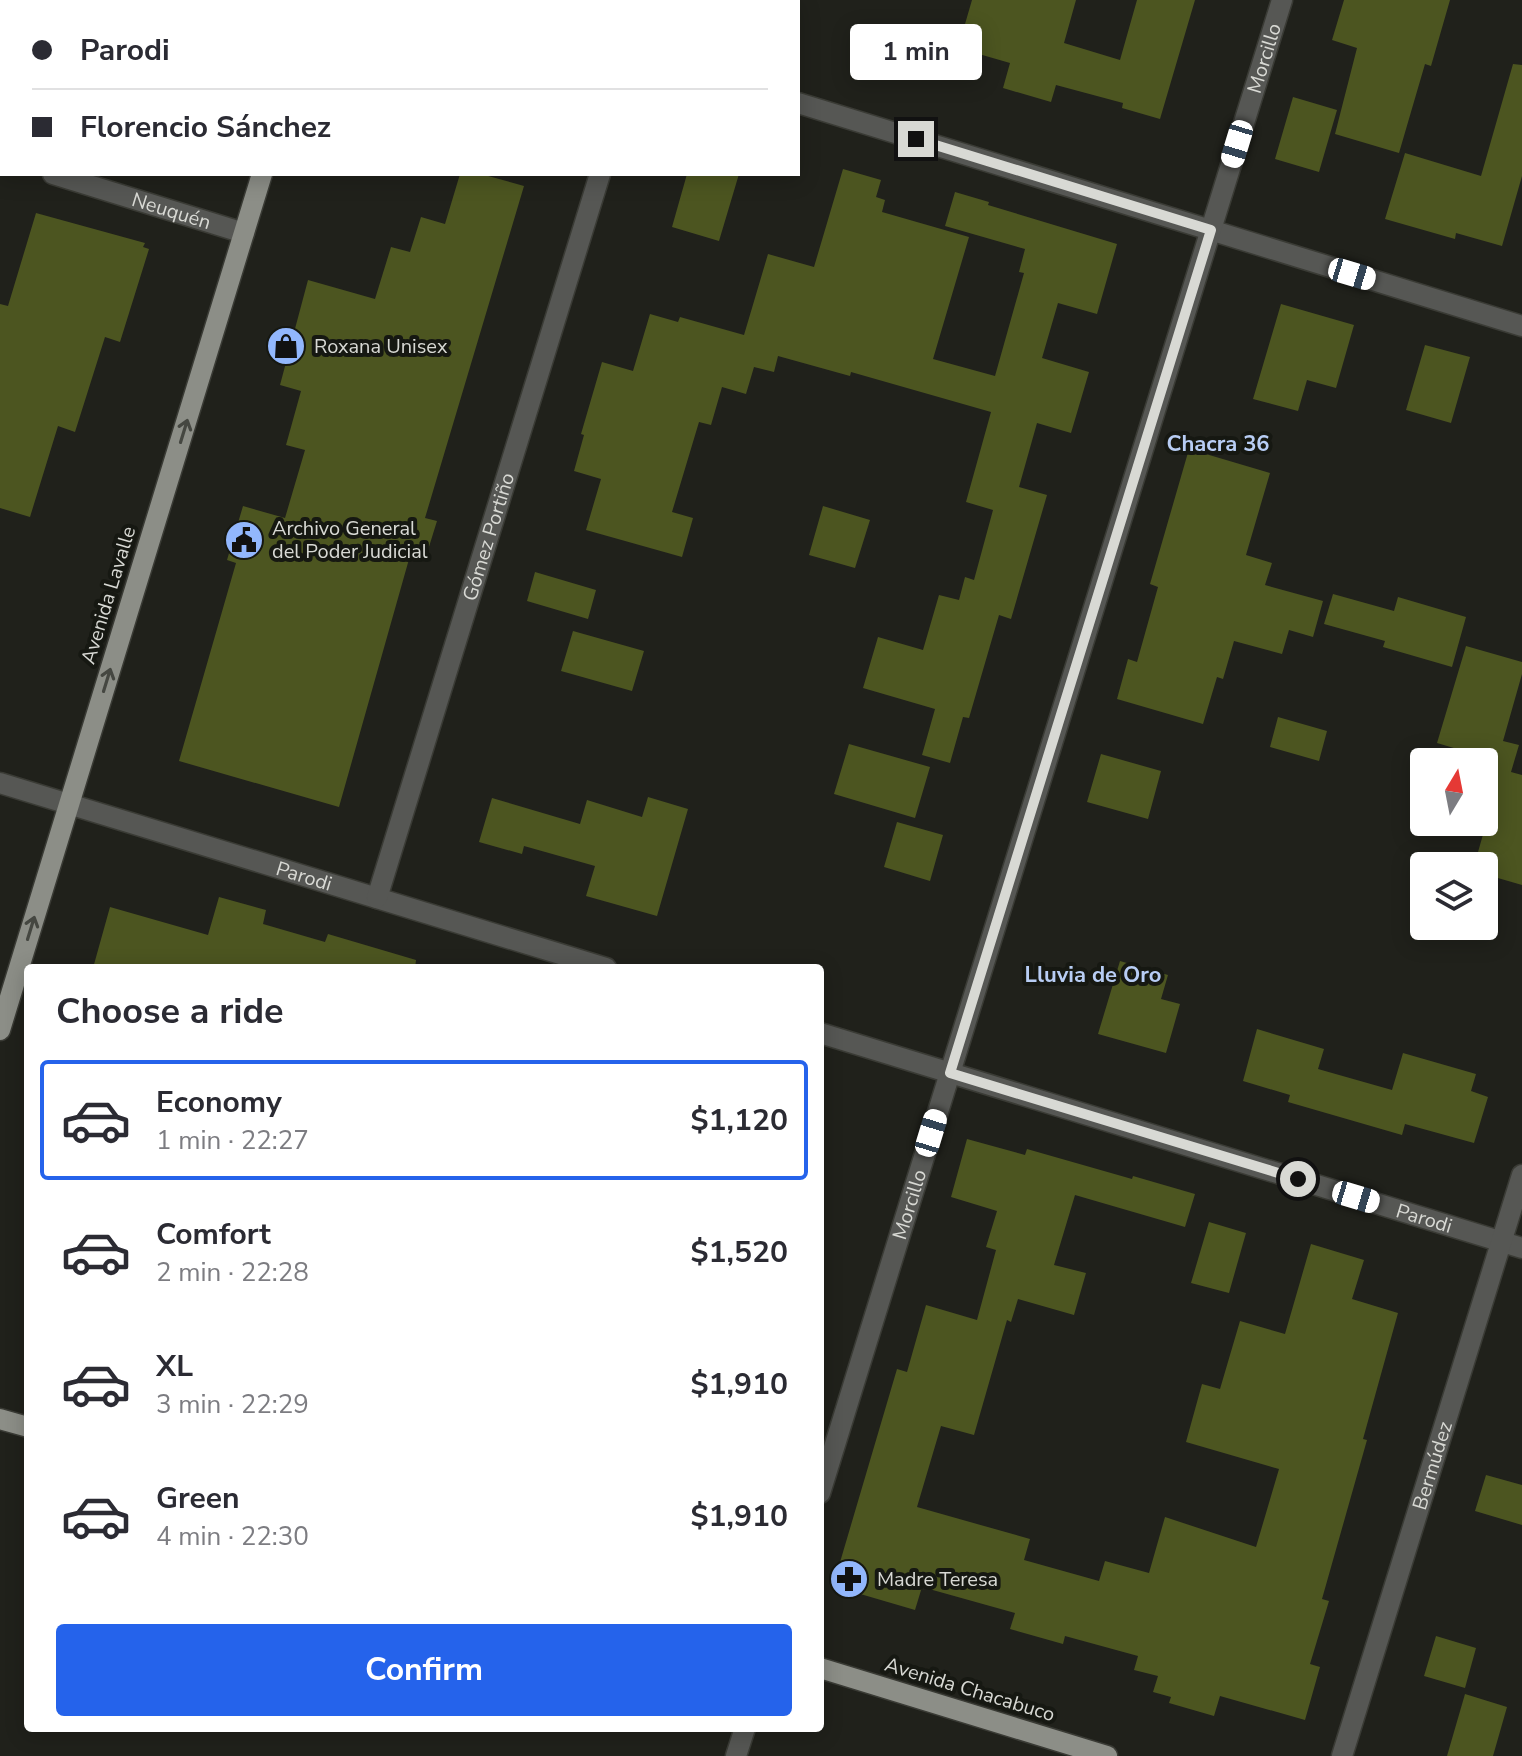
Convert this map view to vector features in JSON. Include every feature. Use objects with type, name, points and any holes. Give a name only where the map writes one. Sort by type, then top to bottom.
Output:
[{"type":"main road","name":"Avenida Lavalle","points":[[0,1030],[261,176]]},
{"type":"main road","points":[[0,1419],[24,1426]]},
{"type":"main road","name":"Avenida Chacabuco","points":[[824,1669],[1107,1756]]},
{"type":"street","name":"Morcillo","points":[[824,1480],[1282,0]]},
{"type":"street","points":[[800,104],[1522,326]]},
{"type":"street","name":"Neuquén","points":[[59,176],[244,233]]},
{"type":"street","name":"Gómez Portiño","points":[[377,898],[599,176]]},
{"type":"street","name":"Parodi","points":[[0,783],[592,964]]},
{"type":"street","name":"Parodi","points":[[824,1034],[1522,1248]]},
{"type":"street","name":"Bermúdez","points":[[1342,1756],[1522,1175]]},
{"type":"street","points":[[736,1756],[744,1732]]},
{"type":"building","points":[[972,0],[1076,0],[1064,43],[1120,60],[1137,0],[1195,0],[1160,119],[1122,108],[1123,103],[1056,85],[1051,102],[1003,88],[1010,63],[958,48]]},
{"type":"building","points":[[1344,0],[1450,0],[1431,66],[1425,64],[1399,153],[1335,134],[1357,48],[1332,40]]},
{"type":"building","points":[[1513,64],[1522,65],[1522,176],[1502,246],[1456,233],[1455,239],[1385,219],[1405,153],[1481,176]]},
{"type":"building","points":[[1293,97],[1337,110],[1319,172],[1275,159]]},
{"type":"building","points":[[843,169],[881,180],[876,197],[885,200],[882,212],[969,237],[933,359],[995,376],[1024,273],[1019,272],[1025,249],[945,226],[955,192],[1117,244],[1097,314],[1058,303],[1042,358],[1089,372],[1071,433],[1037,423],[1019,487],[1047,495],[1011,619],[999,615],[969,718],[963,717],[950,763],[922,755],[935,709],[863,688],[878,637],[923,650],[939,595],[959,600],[965,577],[974,580],[993,510],[966,502],[991,412],[851,372],[850,376],[778,356],[774,372],[754,367],[746,394],[722,387],[711,425],[699,422],[672,512],[693,518],[682,557],[586,530],[601,479],[574,471],[584,435],[581,434],[602,362],[633,371],[650,314],[678,322],[680,317],[744,335],[768,254],[814,267]]},
{"type":"building","points":[[459,176],[488,176],[524,186],[425,518],[437,521],[428,550],[413,545],[339,807],[179,761],[236,563],[227,560],[243,506],[285,518],[305,450],[286,445],[301,391],[280,385],[308,280],[375,299],[391,247],[410,252],[421,217],[445,224]]},
{"type":"building","points":[[686,176],[738,176],[719,241],[672,227]]},
{"type":"building","points":[[36,213],[145,243],[143,247],[149,249],[120,342],[105,337],[75,432],[58,426],[30,517],[0,508],[0,304],[8,306]]},
{"type":"building","points":[[1281,304],[1354,325],[1336,388],[1307,380],[1298,411],[1253,399]]},
{"type":"building","points":[[1425,345],[1470,357],[1451,423],[1406,410]]},
{"type":"building","points":[[1189,449],[1270,473],[1246,555],[1272,563],[1265,585],[1323,601],[1313,637],[1289,630],[1282,654],[1234,641],[1223,679],[1217,677],[1203,724],[1117,699],[1128,659],[1137,662],[1158,587],[1150,584]]},
{"type":"building","points":[[823,506],[870,520],[855,568],[809,555]]},
{"type":"building","points":[[535,572],[596,590],[588,619],[527,601]]},
{"type":"building","points":[[1333,594],[1394,611],[1398,597],[1466,617],[1452,667],[1383,647],[1385,641],[1324,624]]},
{"type":"building","points":[[573,631],[644,651],[632,691],[561,671]]},
{"type":"building","points":[[1466,646],[1522,662],[1522,674],[1503,741],[1519,745],[1511,772],[1522,775],[1522,885],[1498,878],[1498,852],[1478,852],[1483,836],[1498,836],[1498,748],[1454,748],[1437,743]]},
{"type":"building","points":[[1278,717],[1327,731],[1319,761],[1270,747]]},
{"type":"building","points":[[849,744],[930,767],[915,818],[834,794]]},
{"type":"building","points":[[1101,754],[1161,771],[1148,819],[1087,802]]},
{"type":"building","points":[[648,797],[688,809],[657,916],[586,896],[595,866],[524,846],[522,854],[479,842],[492,798],[580,824],[587,800],[642,817]]},
{"type":"building","points":[[897,822],[943,835],[930,881],[884,867]]},
{"type":"building","points":[[219,897],[266,910],[263,924],[325,942],[328,934],[416,960],[416,964],[94,964],[110,907],[208,935]]},
{"type":"building","points":[[1120,961],[1168,975],[1161,999],[1180,1004],[1166,1053],[1098,1034]]},
{"type":"building","points":[[1257,1029],[1324,1049],[1318,1069],[1392,1090],[1403,1053],[1476,1074],[1471,1091],[1488,1097],[1474,1143],[1405,1124],[1402,1135],[1288,1102],[1290,1095],[1243,1081]]},
{"type":"building","points":[[967,1139],[1025,1155],[1027,1149],[1195,1194],[1185,1227],[1075,1195],[1054,1265],[1086,1273],[1074,1315],[1018,1299],[1011,1322],[1007,1320],[974,1435],[941,1426],[917,1507],[1030,1539],[1024,1560],[1099,1581],[1105,1561],[1149,1573],[1165,1517],[1256,1547],[1279,1469],[1186,1442],[1202,1384],[1220,1389],[1240,1321],[1285,1334],[1311,1244],[1364,1260],[1352,1299],[1398,1313],[1363,1439],[1367,1440],[1322,1599],[1329,1601],[1310,1664],[1320,1667],[1305,1720],[1220,1696],[1214,1716],[1169,1703],[1171,1697],[1153,1692],[1158,1676],[1134,1670],[1138,1656],[1065,1636],[1063,1644],[1010,1629],[1015,1613],[922,1587],[915,1610],[833,1586],[897,1369],[907,1372],[926,1305],[977,1320],[996,1250],[986,1247],[997,1211],[951,1197]]},
{"type":"building","points":[[1209,1222],[1246,1233],[1229,1293],[1191,1283]]},
{"type":"building","points":[[1486,1475],[1522,1485],[1522,1525],[1475,1511]]},
{"type":"building","points":[[1436,1636],[1476,1648],[1465,1688],[1424,1676]]},
{"type":"building","points":[[1465,1694],[1507,1707],[1493,1756],[1447,1756]]},
{"type":"place","name":"Roxana Unisex","points":[[286,346]]},
{"type":"place","name":"Archivo General del Poder Judicial","points":[[244,540]]},
{"type":"place","name":"Madre Teresa","points":[[849,1579]]},
{"type":"district","name":"Chacra 36","points":[[1218,443]]},
{"type":"district","name":"Lluvia de Oro","points":[[1093,974]]},
{"type":"route","points":[[916,139],[1211,230],[950,1073],[1298,1179]]}]
